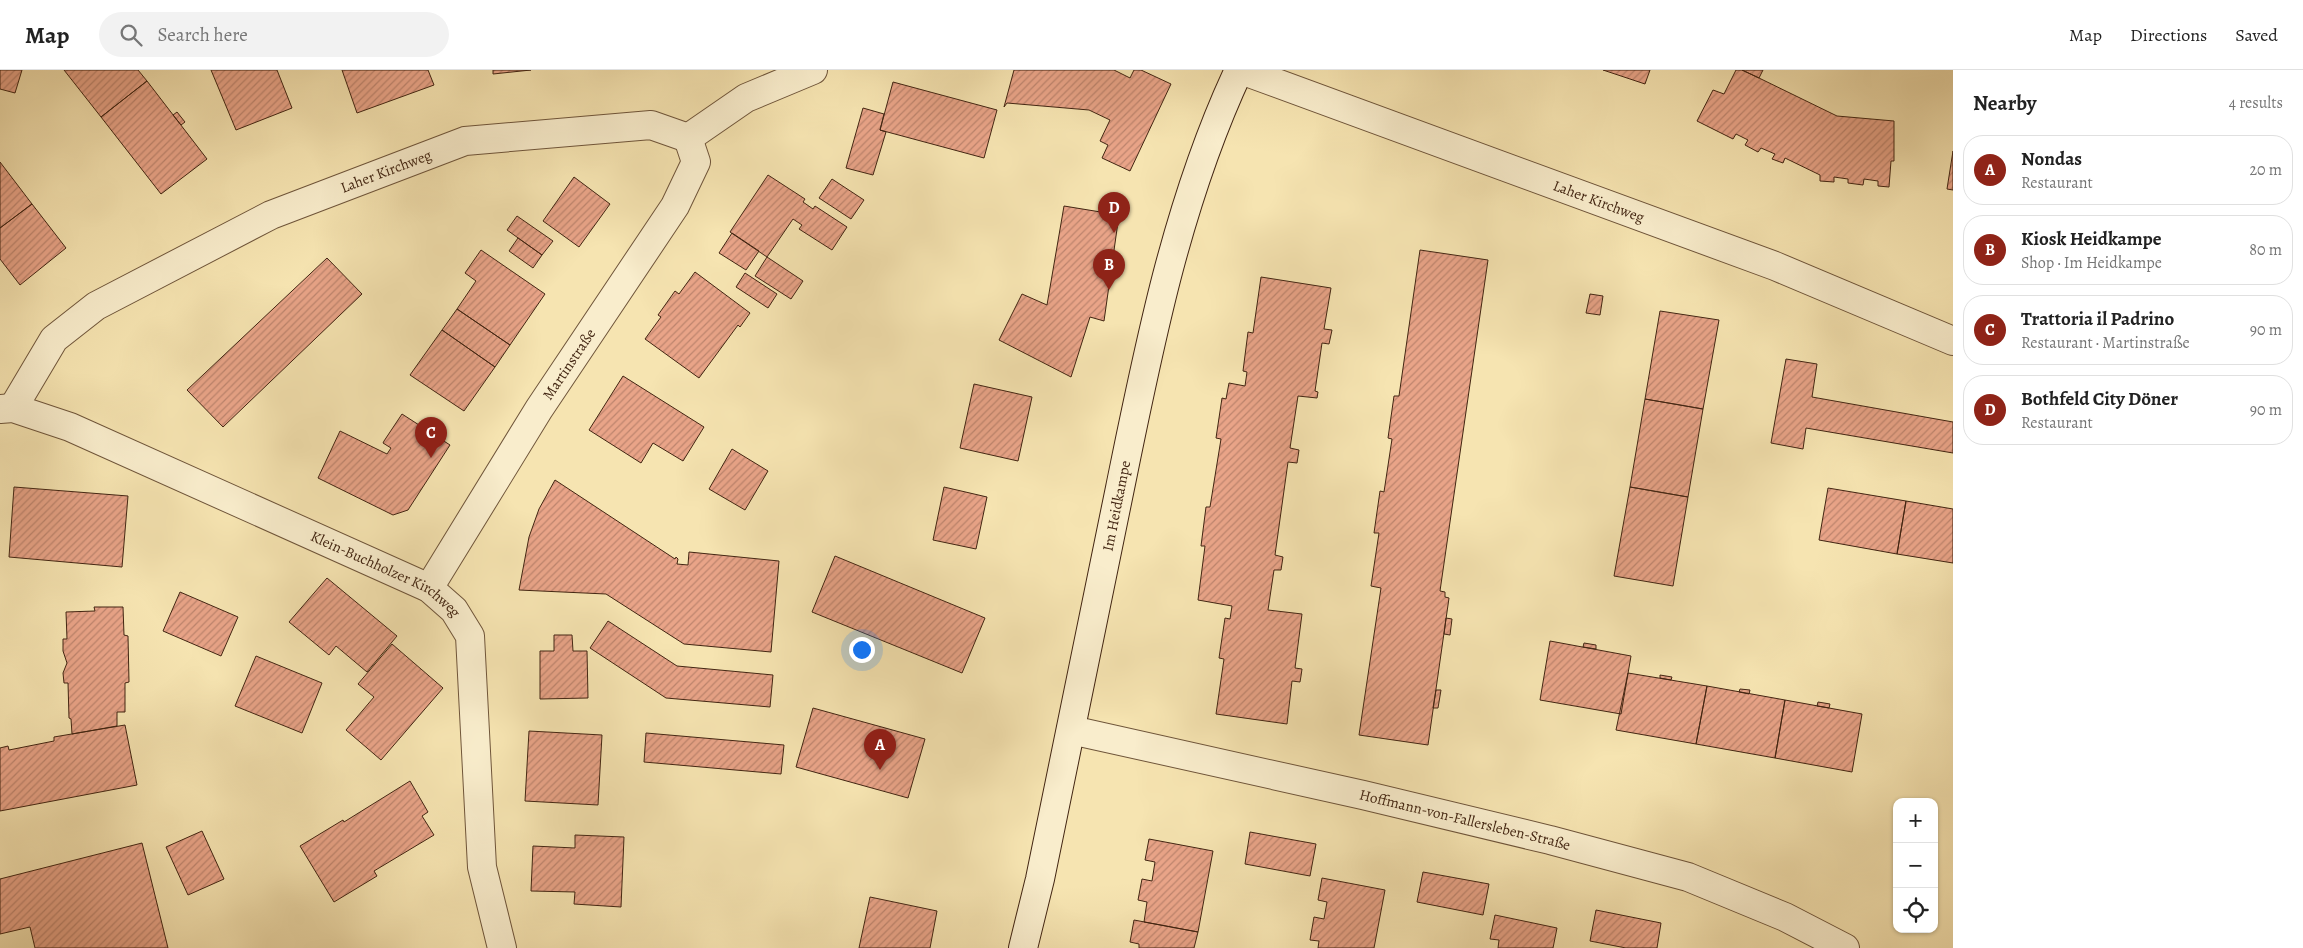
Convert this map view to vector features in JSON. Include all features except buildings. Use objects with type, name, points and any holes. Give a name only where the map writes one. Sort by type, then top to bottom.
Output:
[{"type":"street","points":[[688,138],[746,98],[813,70]]},
{"type":"street","name":"Laher Kirchweg","points":[[1240,70],[1775,266],[1953,341]]},
{"type":"street","name":"Im Heidkampe","points":[[1023,948],[1071,730],[1157,315],[1182,222],[1208,143],[1240,70]]},
{"type":"street","name":"Laher Kirchweg","points":[[7,409],[54,339],[96,306],[271,214],[465,141],[651,125],[688,138]]},
{"type":"street","name":"Martinstraße","points":[[429,588],[539,409],[675,206],[696,162],[688,138]]},
{"type":"street","name":"Klein-Buchholzer Kirchweg","points":[[7,409],[70,427],[429,588],[454,610],[470,636],[482,867],[502,948]]},
{"type":"street","name":"Hoffmann-von-Fallersleben-Straße","points":[[1071,730],[1372,797],[1550,840],[1688,877],[1785,917],[1845,948]]},
{"type":"place","name":"Bothfeld City Döner","points":[[1114,233]]},
{"type":"place","name":"Kiosk Heidkampe","points":[[1109,290]]},
{"type":"place","name":"Trattoria il Padrino","points":[[431,458]]},
{"type":"place","name":"Nondas","points":[[880,770]]}]
